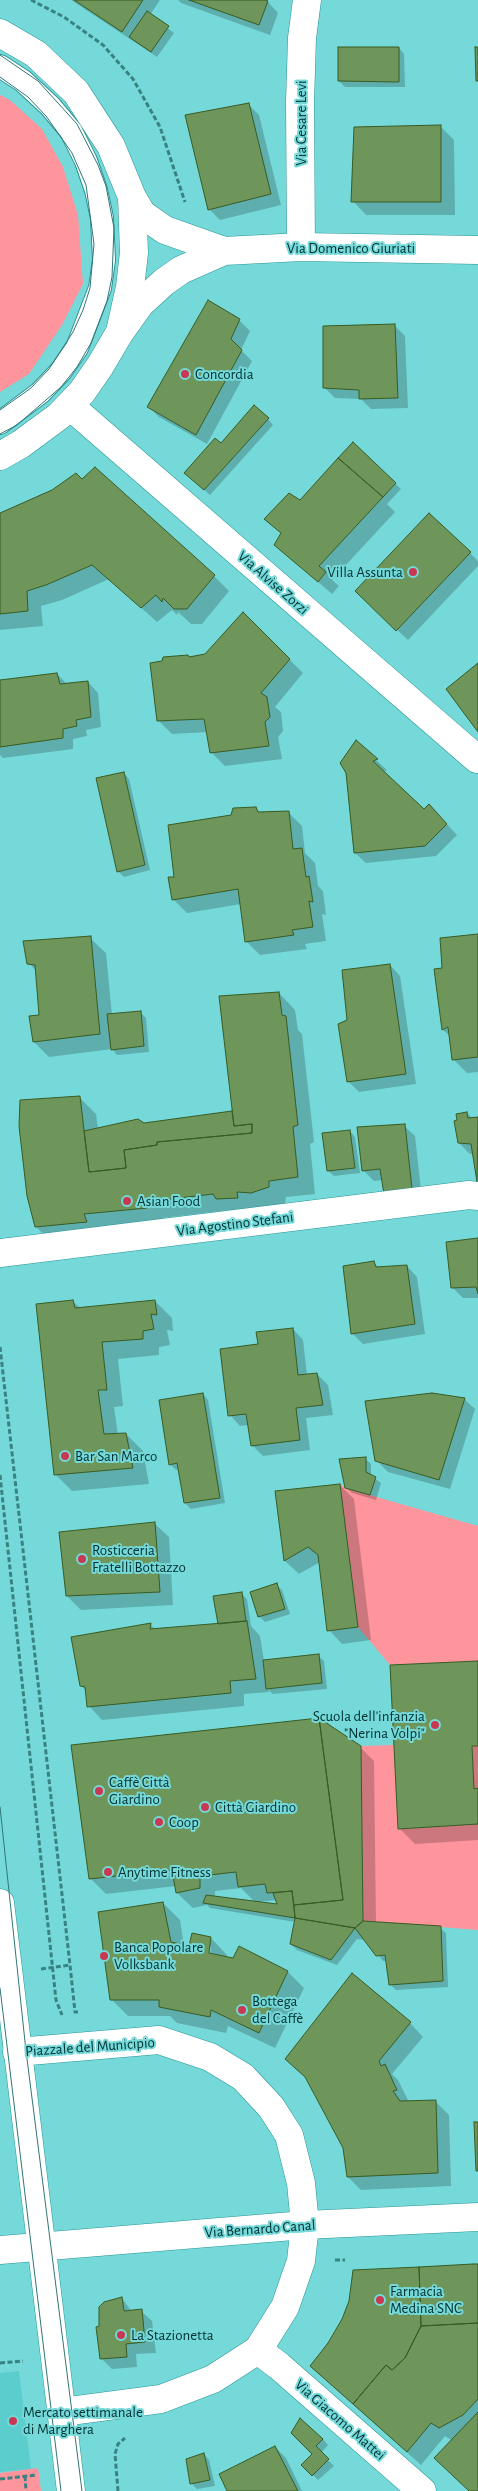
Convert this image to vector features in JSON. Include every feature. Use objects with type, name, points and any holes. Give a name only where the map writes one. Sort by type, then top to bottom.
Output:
[{"type":"street","name":"Via Cesare Levi","points":[[301,247],[300,102],[302,38],[307,0]]},
{"type":"street","points":[[0,33],[36,54],[76,92],[111,146],[132,196],[142,214],[165,230],[224,251]]},
{"type":"street","points":[[120,332],[133,267],[132,196]]},
{"type":"street","name":"Via Domenico Giuriati","points":[[224,251],[301,247],[478,250]]},
{"type":"street","points":[[0,456],[38,433],[70,406],[100,366],[120,332],[140,304],[164,282],[181,270],[224,251]]},
{"type":"street","name":"Via Alvise Zorzi","points":[[70,406],[478,759]]},
{"type":"street","name":"Via Agostino Stefani","points":[[0,1253],[475,1194]]},
{"type":"street","points":[[0,1902],[17,2052]]},
{"type":"street","name":"Piazzale del Municipio","points":[[158,2040],[210,2056],[243,2077],[271,2107],[289,2135],[301,2183],[305,2225],[301,2261],[286,2307],[258,2350],[214,2379],[161,2399],[62,2412],[17,2052],[158,2040]]},
{"type":"street","name":"Via Bernardo Canal","points":[[42,2247],[305,2225],[478,2217]]},
{"type":"street","points":[[0,2250],[42,2247]]},
{"type":"street","name":"Via Giacomo Mattei","points":[[258,2350],[279,2366],[422,2491]]},
{"type":"street","points":[[62,2412],[71,2491]]},
{"type":"lane","points":[[0,66],[23,81],[50,106],[71,131],[86,161],[96,190],[102,218],[104,260],[100,288],[77,348],[61,371],[40,394],[0,423]]},
{"type":"path","points":[[31,0],[64,17],[103,45],[133,79],[160,127],[184,202],[190,208]]},
{"type":"path","points":[[0,1347],[75,2012],[84,2012]]},
{"type":"path","points":[[0,1475],[53,1968],[59,2012],[67,2020]]},
{"type":"path","points":[[37,1969],[70,1965]]},
{"type":"path","points":[[0,2363],[28,2361]]},
{"type":"path","points":[[0,2479],[43,2474]]},
{"type":"path","points":[[25,2476],[26,2491]]},
{"type":"shaded area","points":[[0,95],[10,100],[42,129],[63,167],[78,215],[83,284],[62,325],[29,374],[0,392]]},
{"type":"shaded area","points":[[340,1484],[345,1488],[478,1526],[478,1661],[390,1665],[358,1627]]},
{"type":"shaded area","points":[[394,1745],[398,1829],[478,1824],[478,1930],[363,1921],[361,1746]]},
{"type":"shaded area","points":[[472,1746],[478,1746],[478,1788],[474,1789]]},
{"type":"shaded area","name":"Mercato settimanale di Marghera","points":[[19,2371],[31,2469],[0,2472],[0,2373]]},
{"type":"shaded area","points":[[38,2468],[41,2491],[0,2491],[0,2473]]},
{"type":"building","points":[[74,0],[143,0],[122,32]]},
{"type":"building","points":[[189,0],[265,0],[268,1],[259,25]]},
{"type":"building","points":[[147,11],[169,26],[151,52],[129,37]]},
{"type":"building","points":[[338,47],[399,47],[399,82],[338,81]]},
{"type":"building","points":[[475,47],[478,47],[478,81],[476,81]]},
{"type":"building","points":[[249,103],[271,194],[208,210],[185,115]]},
{"type":"building","points":[[441,125],[441,202],[351,202],[354,127]]},
{"type":"building","points":[[208,300],[240,319],[231,339],[242,350],[196,435],[147,407]]},
{"type":"building","points":[[395,324],[398,398],[359,399],[359,390],[323,388],[323,326]]},
{"type":"building","points":[[254,405],[269,418],[204,490],[184,473],[215,438],[221,443]]},
{"type":"building","points":[[353,442],[396,483],[383,497],[338,458]]},
{"type":"building","points":[[338,458],[383,497],[319,566],[326,572],[318,582],[274,545],[281,533],[264,519],[289,493],[300,500]]},
{"type":"building","points":[[95,467],[215,575],[187,609],[174,609],[163,598],[162,602],[156,595],[141,608],[92,565],[27,591],[28,611],[0,614],[0,513],[52,490],[76,473],[82,479]]},
{"type":"building","name":"Villa Assunta","points":[[429,513],[471,552],[396,631],[355,591]]},
{"type":"building","points":[[243,612],[290,659],[261,693],[267,697],[270,717],[265,722],[269,746],[210,753],[204,719],[157,721],[150,663],[162,661],[163,657],[188,655],[189,657],[205,654]]},
{"type":"building","points":[[478,663],[478,732],[446,689]]},
{"type":"building","points":[[57,673],[60,684],[88,681],[91,717],[76,720],[77,726],[63,729],[63,738],[0,747],[0,680]]},
{"type":"building","points":[[356,740],[378,759],[373,761],[424,809],[429,804],[447,824],[425,846],[354,853],[346,773],[340,763]]},
{"type":"building","points":[[124,772],[145,865],[117,872],[96,778]]},
{"type":"building","points":[[256,807],[258,812],[289,811],[293,849],[302,848],[306,877],[309,876],[313,902],[309,901],[313,927],[292,930],[294,935],[245,942],[238,889],[172,900],[168,877],[174,877],[168,825],[231,815],[233,808]]},
{"type":"building","points":[[478,934],[478,1057],[452,1060],[448,1027],[442,1030],[434,969],[442,968],[440,938]]},
{"type":"building","points":[[91,936],[100,1034],[33,1042],[29,1016],[39,1015],[35,965],[27,964],[23,941]]},
{"type":"building","points":[[390,964],[406,1074],[347,1082],[338,1024],[347,1020],[342,970]]},
{"type":"building","points":[[279,992],[282,1015],[286,1016],[298,1125],[293,1127],[298,1177],[269,1181],[269,1187],[251,1193],[237,1192],[238,1198],[216,1199],[213,1194],[145,1202],[147,1208],[84,1214],[87,1222],[35,1227],[27,1196],[19,1126],[20,1100],[80,1096],[89,1172],[126,1168],[124,1150],[157,1145],[157,1142],[252,1133],[252,1124],[234,1126],[219,996]]},
{"type":"building","points":[[141,1011],[144,1046],[111,1050],[107,1014]]},
{"type":"building","points":[[232,1111],[234,1126],[252,1124],[252,1133],[157,1142],[157,1145],[124,1150],[126,1168],[89,1172],[84,1131],[138,1119],[144,1123]]},
{"type":"building","points":[[467,1112],[468,1118],[478,1117],[477,1182],[471,1144],[458,1143],[454,1121],[457,1120],[456,1114]]},
{"type":"building","points":[[405,1124],[413,1198],[385,1201],[380,1169],[362,1171],[357,1127]]},
{"type":"building","points":[[350,1130],[355,1168],[327,1171],[322,1133]]},
{"type":"building","points":[[478,1238],[478,1294],[476,1287],[451,1288],[446,1242]]},
{"type":"building","points":[[374,1261],[376,1267],[407,1265],[415,1324],[351,1334],[343,1266]]},
{"type":"building","points":[[73,1300],[75,1308],[155,1300],[157,1315],[151,1314],[154,1329],[143,1331],[143,1339],[102,1342],[107,1390],[98,1390],[104,1434],[126,1433],[133,1468],[54,1475],[36,1304]]},
{"type":"building","points":[[293,1328],[298,1375],[317,1373],[323,1405],[296,1408],[300,1440],[251,1446],[246,1414],[228,1416],[220,1349],[258,1344],[256,1332]]},
{"type":"building","points":[[203,1393],[220,1498],[184,1503],[177,1463],[169,1465],[159,1400]]},
{"type":"building","points":[[432,1393],[465,1398],[439,1480],[375,1461],[365,1401]]},
{"type":"building","points":[[366,1457],[366,1472],[376,1477],[370,1495],[345,1488],[339,1459]]},
{"type":"building","points":[[340,1484],[358,1627],[327,1631],[318,1555],[308,1547],[284,1561],[275,1491]]},
{"type":"building","points":[[155,1522],[160,1592],[66,1596],[59,1532]]},
{"type":"building","points":[[277,1583],[285,1609],[258,1617],[250,1592]]},
{"type":"building","points":[[242,1592],[246,1621],[218,1624],[213,1596]]},
{"type":"building","points":[[247,1621],[256,1679],[230,1681],[231,1693],[87,1707],[85,1687],[80,1686],[71,1637],[151,1623],[150,1629]]},
{"type":"building","points":[[319,1654],[322,1683],[266,1689],[263,1660]]},
{"type":"building","points":[[478,1661],[478,1746],[472,1746],[474,1789],[478,1788],[478,1824],[398,1829],[390,1665]]},
{"type":"building","points":[[319,1718],[361,1746],[363,1921],[355,1928],[295,1918],[294,1905],[343,1900]]},
{"type":"building","name":"Città Giardino","points":[[319,1718],[343,1900],[294,1905],[292,1891],[267,1893],[265,1884],[238,1887],[236,1872],[200,1876],[200,1888],[176,1893],[172,1870],[89,1879],[71,1745]]},
{"type":"building","points":[[292,1891],[295,1918],[203,1903],[206,1895],[277,1904],[273,1893]]},
{"type":"building","points":[[163,1902],[171,1942],[189,1946],[192,1933],[211,1937],[209,1953],[233,1958],[239,1946],[288,1971],[259,2033],[211,2010],[210,2017],[159,2007],[159,2000],[110,2000],[98,1912]]},
{"type":"building","points":[[295,1918],[355,1928],[331,1960],[290,1944]]},
{"type":"building","points":[[363,1921],[441,1926],[443,1981],[389,1985],[385,1955],[376,1956],[355,1928]]},
{"type":"building","points":[[352,1973],[411,2022],[379,2061],[381,2066],[385,2064],[397,2090],[393,2091],[400,2101],[436,2100],[438,2173],[347,2177],[343,2148],[305,2077],[285,2059]]},
{"type":"building","points":[[474,2122],[478,2122],[478,2171],[476,2171]]},
{"type":"building","points":[[478,2264],[478,2323],[421,2326],[419,2267]]},
{"type":"building","points":[[419,2267],[421,2326],[405,2358],[392,2370],[386,2365],[353,2404],[310,2366],[328,2343],[342,2319],[349,2301],[353,2270]]},
{"type":"building","name":"La Stazionetta","points":[[122,2297],[124,2311],[142,2309],[145,2342],[126,2344],[127,2357],[100,2359],[96,2327],[99,2326],[99,2307],[104,2302]]},
{"type":"building","points":[[478,2323],[478,2399],[463,2415],[439,2428],[431,2423],[407,2452],[353,2404],[386,2365],[392,2370],[405,2358],[421,2326]]},
{"type":"building","points":[[478,2412],[478,2491],[469,2491],[434,2458]]},
{"type":"building","points":[[300,2418],[323,2439],[316,2446],[329,2459],[312,2476],[301,2465],[312,2454],[291,2433]]},
{"type":"building","points":[[275,2446],[298,2491],[227,2491],[219,2474]]},
{"type":"building","points":[[204,2453],[210,2480],[190,2484],[186,2459]]},
{"type":"tram line","points":[[0,55],[38,81],[77,124],[98,165],[106,186],[114,228],[112,277],[107,301],[91,343],[77,367],[61,387],[17,425],[0,434]]},
{"type":"tram line","points":[[0,77],[28,97],[46,116],[72,153],[86,185],[94,244],[90,288],[73,332],[49,369],[31,388],[0,410]]},
{"type":"tram line","points":[[0,1807],[26,2051],[82,2491]]},
{"type":"tram line","points":[[0,1988],[61,2491]]},
{"type":"place","name":"Concordia","points":[[185,374]]},
{"type":"place","name":"Villa Assunta","points":[[413,572]]},
{"type":"place","name":"Asian Food","points":[[127,1201]]},
{"type":"place","name":"Bar San Marco","points":[[65,1456]]},
{"type":"place","name":"Rosticceria Fratelli Bottazzo","points":[[82,1559]]},
{"type":"place","name":"Scuola dell'infanzia \"Nerina Volpi\"","points":[[435,1725]]},
{"type":"place","name":"Caffè Città Giardino","points":[[99,1791]]},
{"type":"place","name":"Città Giardino","points":[[205,1807]]},
{"type":"place","name":"Coop","points":[[159,1822]]},
{"type":"place","name":"Anytime Fitness","points":[[108,1872]]},
{"type":"place","name":"Banca Popolare Volksbank","points":[[104,1956]]},
{"type":"place","name":"Bottega del Caffè","points":[[242,2010]]},
{"type":"place","name":"Farmacia Medina SNC","points":[[380,2300]]},
{"type":"place","name":"La Stazionetta","points":[[121,2335]]},
{"type":"place","name":"Mercato settimanale di Marghera","points":[[13,2421]]}]
